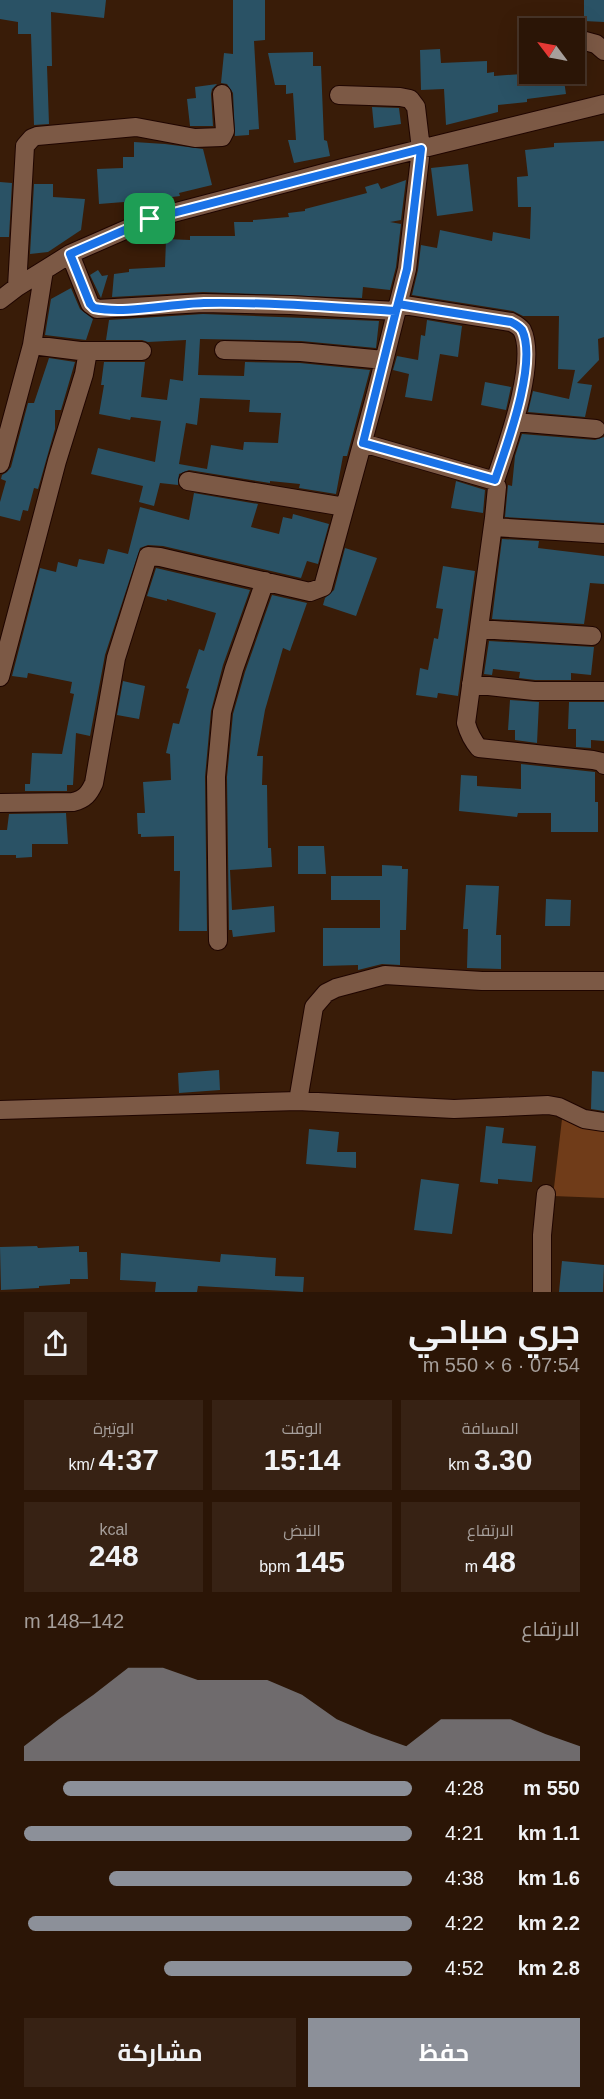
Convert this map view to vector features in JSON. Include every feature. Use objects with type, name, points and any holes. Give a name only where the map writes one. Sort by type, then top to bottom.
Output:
[{"type":"street","points":[[585,41],[596,44],[604,51]]},
{"type":"street","points":[[17,287],[24,152],[27,141],[37,136],[136,128],[185,137],[222,137],[225,131],[222,94]]},
{"type":"street","points":[[0,803],[73,802],[89,794],[94,783],[116,658],[148,556],[310,592],[323,587],[363,443],[407,269],[421,149],[416,107],[410,99],[339,95]]},
{"type":"street","points":[[0,300],[70,254],[150,219],[604,104]]},
{"type":"street","points":[[70,254],[90,304],[98,309],[202,303],[397,307],[511,322],[519,327],[523,332],[525,368],[515,422],[495,480],[497,487],[493,527],[466,723],[469,735],[479,748],[593,760],[602,762],[604,765]]},
{"type":"street","points":[[0,464],[32,345],[44,270]]},
{"type":"street","points":[[32,345],[88,351],[142,351]]},
{"type":"street","points":[[224,350],[301,352],[384,360]]},
{"type":"street","points":[[0,677],[57,461],[84,374],[88,351]]},
{"type":"street","points":[[515,422],[596,429]]},
{"type":"street","points":[[363,443],[495,480]]},
{"type":"street","points":[[188,481],[345,507]]},
{"type":"street","points":[[493,527],[604,534]]},
{"type":"street","points":[[218,940],[217,748],[222,712],[234,669],[265,581]]},
{"type":"street","points":[[479,629],[592,636]]},
{"type":"street","points":[[471,684],[534,692],[604,691]]},
{"type":"street","points":[[298,1101],[314,1007],[326,993],[336,988],[385,975],[482,981],[604,981]]},
{"type":"street","points":[[0,1110],[298,1101],[454,1109],[548,1105],[559,1107],[584,1119],[604,1122]]},
{"type":"street","points":[[542,1292],[542,1235],[546,1194]]},
{"type":"shaded area","points":[[562,1119],[604,1129],[604,1198],[553,1196]]},
{"type":"building","points":[[0,0],[106,0],[104,18],[51,12],[52,66],[47,66],[49,124],[34,125],[31,34],[18,34],[18,22],[0,19]]},
{"type":"building","points":[[233,0],[265,0],[265,40],[254,41],[259,129],[249,130],[249,135],[235,136],[233,93],[227,84],[221,83],[224,53],[233,54]]},
{"type":"building","points":[[584,0],[604,0],[604,22],[585,21]]},
{"type":"building","points":[[440,49],[441,63],[487,61],[487,73],[494,72],[494,76],[519,74],[519,84],[564,84],[566,94],[498,105],[498,112],[446,125],[444,89],[421,90],[420,50]]},
{"type":"building","points":[[313,52],[313,66],[321,66],[324,140],[327,141],[330,156],[294,163],[288,140],[296,140],[293,93],[286,94],[286,85],[275,85],[268,53]]},
{"type":"building","points":[[217,84],[211,94],[213,126],[190,126],[187,99],[196,98],[195,87]]},
{"type":"building","points":[[372,107],[399,108],[401,124],[374,128]]},
{"type":"building","points":[[604,141],[604,337],[598,339],[599,360],[577,383],[592,385],[585,417],[528,412],[533,391],[569,399],[575,370],[558,369],[559,316],[523,316],[513,311],[412,295],[421,245],[437,248],[440,230],[492,241],[493,232],[530,239],[531,207],[518,207],[517,177],[528,176],[525,150],[554,147],[554,143]]},
{"type":"building","points":[[134,142],[203,149],[212,185],[179,193],[180,196],[149,200],[149,202],[124,206],[124,202],[99,204],[97,169],[123,168],[123,157],[134,157]]},
{"type":"building","points":[[468,164],[473,211],[437,216],[431,168]]},
{"type":"building","points":[[406,180],[401,220],[390,222],[401,224],[396,267],[390,290],[363,287],[362,298],[203,292],[112,297],[114,274],[129,272],[129,269],[165,267],[166,239],[190,240],[190,236],[235,236],[234,222],[289,217],[288,213],[305,211],[305,209],[367,193],[365,187],[378,183],[381,189]]},
{"type":"building","points":[[0,182],[12,183],[9,237],[0,237]]},
{"type":"building","points":[[34,184],[53,184],[53,197],[85,199],[81,230],[48,252],[30,254]]},
{"type":"building","points":[[98,270],[102,276],[108,275],[101,298],[90,275]]},
{"type":"building","points":[[71,288],[80,309],[93,319],[86,340],[45,335],[51,299]]},
{"type":"building","points":[[203,314],[379,321],[376,348],[301,341],[200,339],[198,375],[244,376],[245,362],[300,363],[370,370],[347,456],[343,456],[336,494],[299,488],[300,484],[270,481],[270,483],[189,470],[179,474],[178,485],[160,483],[154,506],[139,502],[143,486],[91,474],[98,448],[155,462],[161,421],[131,417],[130,420],[99,414],[104,385],[101,385],[104,362],[145,362],[141,397],[167,400],[170,379],[183,381],[186,340],[148,342],[106,340],[109,320]],"holes":[[[200,398],[250,400],[249,412],[281,413],[278,443],[244,442],[243,450],[211,445],[207,469],[179,464],[186,423],[197,425]]]},
{"type":"building","points":[[427,320],[462,326],[458,357],[440,354],[432,401],[405,397],[409,374],[393,370],[397,356],[418,360],[421,335],[425,336]]},
{"type":"building","points":[[49,358],[75,362],[61,410],[55,410],[55,429],[38,489],[34,488],[28,511],[23,510],[20,521],[0,516],[0,502],[6,481],[1,479],[11,467],[28,403],[34,403]]},
{"type":"building","points":[[485,382],[511,387],[506,410],[481,405]]},
{"type":"building","points":[[522,434],[595,440],[604,437],[604,523],[505,517],[508,485],[512,486],[515,456]]},
{"type":"building","points":[[456,481],[485,490],[483,513],[451,508]]},
{"type":"building","points":[[194,493],[258,504],[251,527],[279,534],[283,517],[292,519],[293,514],[329,524],[318,564],[307,561],[301,578],[163,546],[148,545],[140,548],[105,655],[90,736],[76,733],[73,785],[67,785],[67,791],[25,791],[25,784],[30,784],[32,753],[62,754],[74,694],[70,693],[72,682],[28,673],[27,678],[12,676],[40,568],[56,572],[58,562],[77,567],[79,559],[104,564],[108,549],[128,554],[140,507],[189,520]]},
{"type":"building","points":[[502,539],[539,541],[538,548],[604,556],[604,584],[590,583],[584,624],[492,619]]},
{"type":"building","points":[[345,548],[377,558],[356,616],[323,605],[325,598],[334,590]]},
{"type":"building","points":[[443,566],[475,571],[458,696],[438,693],[437,698],[416,695],[420,668],[428,670],[434,638],[438,639],[443,609],[436,608]]},
{"type":"building","points":[[156,568],[250,590],[223,665],[211,711],[205,777],[207,931],[179,931],[180,871],[174,871],[174,836],[141,837],[141,834],[138,834],[137,813],[145,813],[143,782],[171,780],[170,754],[166,753],[173,723],[179,724],[189,689],[186,688],[199,649],[204,651],[216,613],[167,599],[167,601],[147,596]]},
{"type":"building","points":[[272,595],[307,603],[290,651],[283,648],[265,710],[257,756],[263,756],[262,785],[267,785],[268,848],[271,848],[272,867],[230,870],[232,910],[274,906],[275,932],[233,937],[232,930],[229,930],[227,777],[233,714]]},
{"type":"building","points":[[489,641],[594,647],[591,675],[571,673],[571,680],[535,680],[519,678],[520,672],[493,669],[492,675],[484,674]]},
{"type":"building","points":[[123,681],[145,686],[139,719],[117,715]]},
{"type":"building","points":[[510,700],[539,702],[537,743],[515,740],[515,730],[508,730]]},
{"type":"building","points":[[569,702],[604,702],[604,741],[591,740],[591,748],[576,747],[576,729],[568,729]]},
{"type":"building","points":[[521,764],[595,772],[598,832],[551,832],[551,813],[518,813],[517,817],[459,811],[461,775],[477,776],[477,786],[521,789]]},
{"type":"building","points":[[66,813],[68,844],[32,844],[32,857],[16,858],[16,855],[0,855],[0,830],[7,830],[9,814]]},
{"type":"building","points":[[298,846],[324,846],[326,874],[298,874]]},
{"type":"building","points":[[382,865],[402,866],[402,869],[408,869],[406,930],[400,930],[400,965],[382,964],[358,970],[358,965],[323,966],[323,928],[380,928],[380,900],[331,900],[331,876],[382,876]]},
{"type":"building","points":[[466,885],[499,886],[496,935],[501,935],[501,969],[467,968],[468,929],[463,929]]},
{"type":"building","points":[[546,899],[571,900],[570,926],[545,926]]},
{"type":"building","points":[[219,1070],[220,1090],[179,1093],[178,1073]]},
{"type":"building","points":[[592,1071],[604,1072],[604,1111],[591,1109]]},
{"type":"building","points":[[486,1126],[504,1128],[502,1143],[536,1146],[532,1182],[498,1179],[498,1184],[480,1182]]},
{"type":"building","points":[[309,1129],[339,1132],[337,1152],[356,1152],[356,1168],[306,1164]]},
{"type":"building","points":[[421,1179],[459,1184],[452,1234],[414,1230]]},
{"type":"building","points":[[37,1246],[38,1248],[79,1246],[79,1252],[87,1252],[88,1279],[70,1279],[70,1284],[39,1286],[39,1288],[1,1290],[0,1247]]},
{"type":"building","points":[[121,1253],[220,1262],[221,1254],[276,1258],[275,1276],[304,1277],[303,1292],[198,1286],[197,1292],[155,1292],[156,1282],[120,1280]]},
{"type":"building","points":[[562,1261],[604,1265],[603,1292],[559,1292]]},
{"type":"route","points":[[150,219],[70,254],[90,304],[94,308],[118,309],[202,303],[396,311],[398,304],[511,322],[519,327],[523,332],[525,368],[515,422],[495,480],[363,443],[375,398],[396,311],[407,269],[421,149],[150,219]]}]
